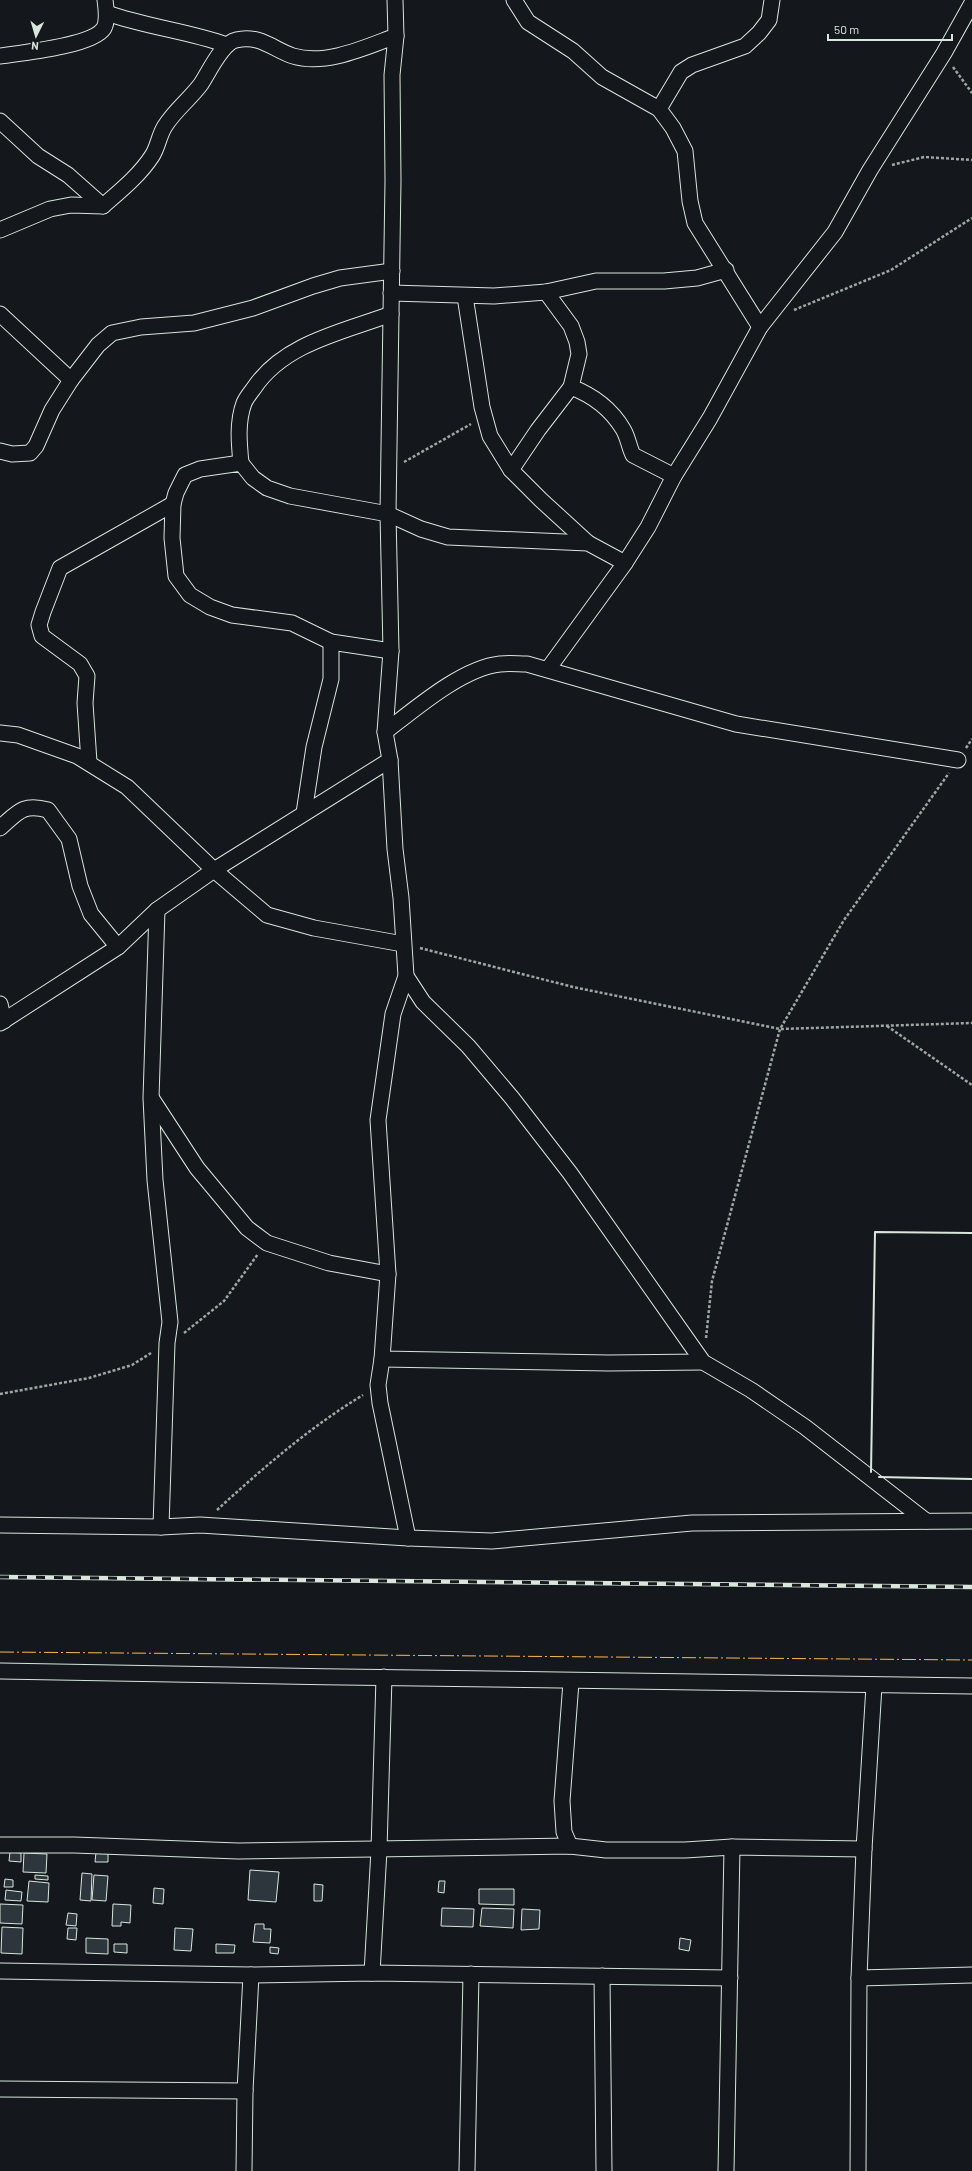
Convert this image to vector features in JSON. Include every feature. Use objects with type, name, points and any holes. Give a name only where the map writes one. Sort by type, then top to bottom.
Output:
[{"type":"street","points":[[395,0],[396,36],[392,75],[392,271],[388,514],[391,651],[385,732],[390,760],[395,849],[401,898],[406,976],[392,1014],[378,1120],[388,1274],[382,1359],[378,1385],[385,1437],[408,1538]]},
{"type":"street","points":[[514,0],[528,22],[573,51],[602,77],[659,109],[673,128],[685,151],[690,201],[695,223],[726,270],[760,327]]},
{"type":"street","points":[[659,109],[681,72],[692,65],[745,46],[759,34],[769,20],[772,0]]},
{"type":"street","points":[[548,669],[625,563],[648,527],[674,476],[710,418],[760,327],[835,232],[870,170],[944,54],[972,3]]},
{"type":"street","points":[[0,56],[78,43],[97,35],[104,28],[106,7],[136,23],[196,35],[227,45]]},
{"type":"street","points":[[0,230],[50,209],[71,205],[103,206],[131,182],[152,156],[165,126],[200,85],[227,45],[234,40],[241,39],[260,41],[274,45],[293,56],[315,58],[337,55],[396,36]]},
{"type":"street","points":[[0,121],[38,156],[68,175],[103,206]]},
{"type":"street","points":[[391,293],[494,296],[546,292],[596,281],[664,282],[697,278],[726,270]]},
{"type":"street","points":[[0,451],[12,454],[30,453],[36,446],[52,410],[71,380],[98,345],[112,333],[141,327],[194,323],[253,308],[313,286],[340,278],[392,271]]},
{"type":"street","points":[[512,470],[538,430],[571,387],[579,354],[577,342],[570,326],[546,292]]},
{"type":"street","points":[[465,296],[474,360],[490,436],[512,470],[541,500],[588,543],[625,563]]},
{"type":"street","points":[[0,314],[71,380]]},
{"type":"street","points":[[391,314],[319,341],[288,355],[275,363],[263,374],[244,402],[238,435],[241,463],[253,478],[267,488],[290,496],[388,514],[421,529],[448,537],[588,543]]},
{"type":"street","points":[[571,387],[590,395],[599,402],[623,429],[633,455],[638,460],[674,476]]},
{"type":"street","points":[[241,463],[200,469],[185,475],[177,489],[173,504],[172,538],[176,576],[190,595],[210,607],[232,615],[292,623],[331,642],[391,651]]},
{"type":"street","points":[[89,762],[85,703],[87,676],[80,664],[42,636],[39,625],[43,612],[60,568],[173,504]]},
{"type":"street","points":[[304,813],[314,747],[331,679],[331,642]]},
{"type":"street","points":[[385,732],[434,694],[468,674],[499,664],[527,664],[736,724],[958,760]]},
{"type":"street","points":[[0,732],[18,735],[89,762],[127,787],[214,870],[267,915],[314,928],[403,944]]},
{"type":"street","points":[[0,1004],[2,1022],[118,947],[157,910],[214,870],[390,760]]},
{"type":"street","points":[[0,828],[22,809],[34,806],[48,810],[69,839],[80,886],[91,914],[118,947]]},
{"type":"street","points":[[157,910],[151,1098],[155,1180],[163,1261],[170,1301],[170,1322],[167,1343],[161,1527]]},
{"type":"street","points":[[406,976],[424,1002],[468,1046],[512,1098],[570,1172],[703,1362],[751,1390],[805,1427],[926,1521]]},
{"type":"street","points":[[151,1098],[197,1168],[247,1228],[267,1243],[329,1263],[388,1274]]},
{"type":"street","points":[[382,1359],[609,1363],[703,1362]]},
{"type":"street","points":[[0,1525],[161,1527],[200,1525],[408,1538],[492,1540],[692,1523],[972,1521]]},
{"type":"street","points":[[0,1671],[384,1677],[570,1682],[972,1686]]},
{"type":"street","points":[[372,1973],[379,1850],[384,1677]]},
{"type":"street","points":[[570,1682],[562,1801],[564,1832],[570,1846]]},
{"type":"street","points":[[858,2171],[859,1978],[864,1849],[874,1686]]},
{"type":"street","points":[[0,1845],[74,1845],[238,1850],[379,1850],[570,1846],[580,1848],[622,1850],[685,1850],[732,1847],[864,1849]]},
{"type":"street","points":[[726,2171],[732,1847]]},
{"type":"street","points":[[0,1971],[251,1975],[372,1973],[730,1978]]},
{"type":"street","points":[[467,2171],[471,1974]]},
{"type":"street","points":[[244,2171],[245,2091],[251,1975]]},
{"type":"street","points":[[859,1978],[972,1975]]},
{"type":"street","points":[[602,1976],[604,2171]]},
{"type":"street","points":[[0,2089],[245,2091]]},
{"type":"path","points":[[944,54],[972,93]]},
{"type":"path","points":[[870,170],[924,157],[972,160]]},
{"type":"path","points":[[793,311],[891,270],[972,218]]},
{"type":"path","points":[[389,472],[416,454],[472,423],[486,421]]},
{"type":"path","points":[[703,1362],[712,1281],[780,1029],[844,920],[958,760]]},
{"type":"path","points":[[403,944],[573,987],[780,1029],[972,1023]]},
{"type":"path","points":[[887,1026],[972,1085]]},
{"type":"path","points":[[0,1394],[89,1378],[132,1365],[186,1332],[224,1301],[267,1243]]},
{"type":"path","points":[[200,1525],[273,1460],[335,1412],[378,1385]]},
{"type":"building","points":[[10,1852],[21,1853],[21,1862],[9,1861]]},
{"type":"building","points":[[96,1852],[108,1852],[108,1862],[95,1862]]},
{"type":"building","points":[[24,1853],[47,1854],[46,1873],[23,1872]]},
{"type":"building","points":[[250,1870],[279,1872],[276,1902],[248,1900]]},
{"type":"building","points":[[82,1873],[92,1874],[91,1901],[80,1900]]},
{"type":"building","points":[[35,1875],[48,1876],[48,1880],[35,1879]]},
{"type":"building","points":[[94,1875],[108,1876],[106,1901],[92,1900]]},
{"type":"building","points":[[5,1879],[13,1880],[13,1887],[4,1887]]},
{"type":"building","points":[[29,1881],[49,1883],[48,1902],[27,1901]]},
{"type":"building","points":[[439,1881],[445,1881],[444,1893],[438,1892]]},
{"type":"building","points":[[314,1884],[323,1885],[322,1901],[314,1901]]},
{"type":"building","points":[[154,1888],[164,1889],[163,1904],[153,1903]]},
{"type":"building","points":[[479,1889],[514,1889],[514,1905],[479,1904]]},
{"type":"building","points":[[6,1890],[22,1892],[21,1901],[5,1900]]},
{"type":"building","points":[[0,1904],[23,1905],[22,1924],[0,1923]]},
{"type":"building","points":[[113,1904],[131,1905],[130,1923],[121,1922],[121,1926],[112,1926]]},
{"type":"building","points":[[442,1908],[474,1909],[473,1927],[441,1926]]},
{"type":"building","points":[[482,1908],[514,1909],[513,1928],[480,1926]]},
{"type":"building","points":[[522,1909],[540,1910],[539,1929],[521,1930]]},
{"type":"building","points":[[68,1913],[77,1914],[76,1926],[66,1925]]},
{"type":"building","points":[[255,1924],[264,1924],[264,1929],[271,1929],[270,1943],[253,1942]]},
{"type":"building","points":[[2,1927],[23,1928],[22,1954],[1,1953]]},
{"type":"building","points":[[68,1928],[77,1928],[76,1940],[67,1939]]},
{"type":"building","points":[[175,1928],[193,1929],[191,1951],[174,1950]]},
{"type":"building","points":[[86,1938],[108,1939],[108,1954],[86,1953]]},
{"type":"building","points":[[680,1938],[691,1940],[689,1951],[679,1949]]},
{"type":"building","points":[[114,1944],[127,1944],[127,1953],[114,1952]]},
{"type":"building","points":[[216,1944],[235,1945],[234,1953],[216,1953]]},
{"type":"building","points":[[270,1947],[279,1948],[278,1954],[270,1953]]},
{"type":"railway","points":[[0,1577],[972,1587]]},
{"type":"wall","points":[[871,1472],[875,1232],[972,1233]]},
{"type":"wall","points":[[879,1477],[972,1479]]},
{"type":"power","points":[[0,1652],[972,1660]]}]
